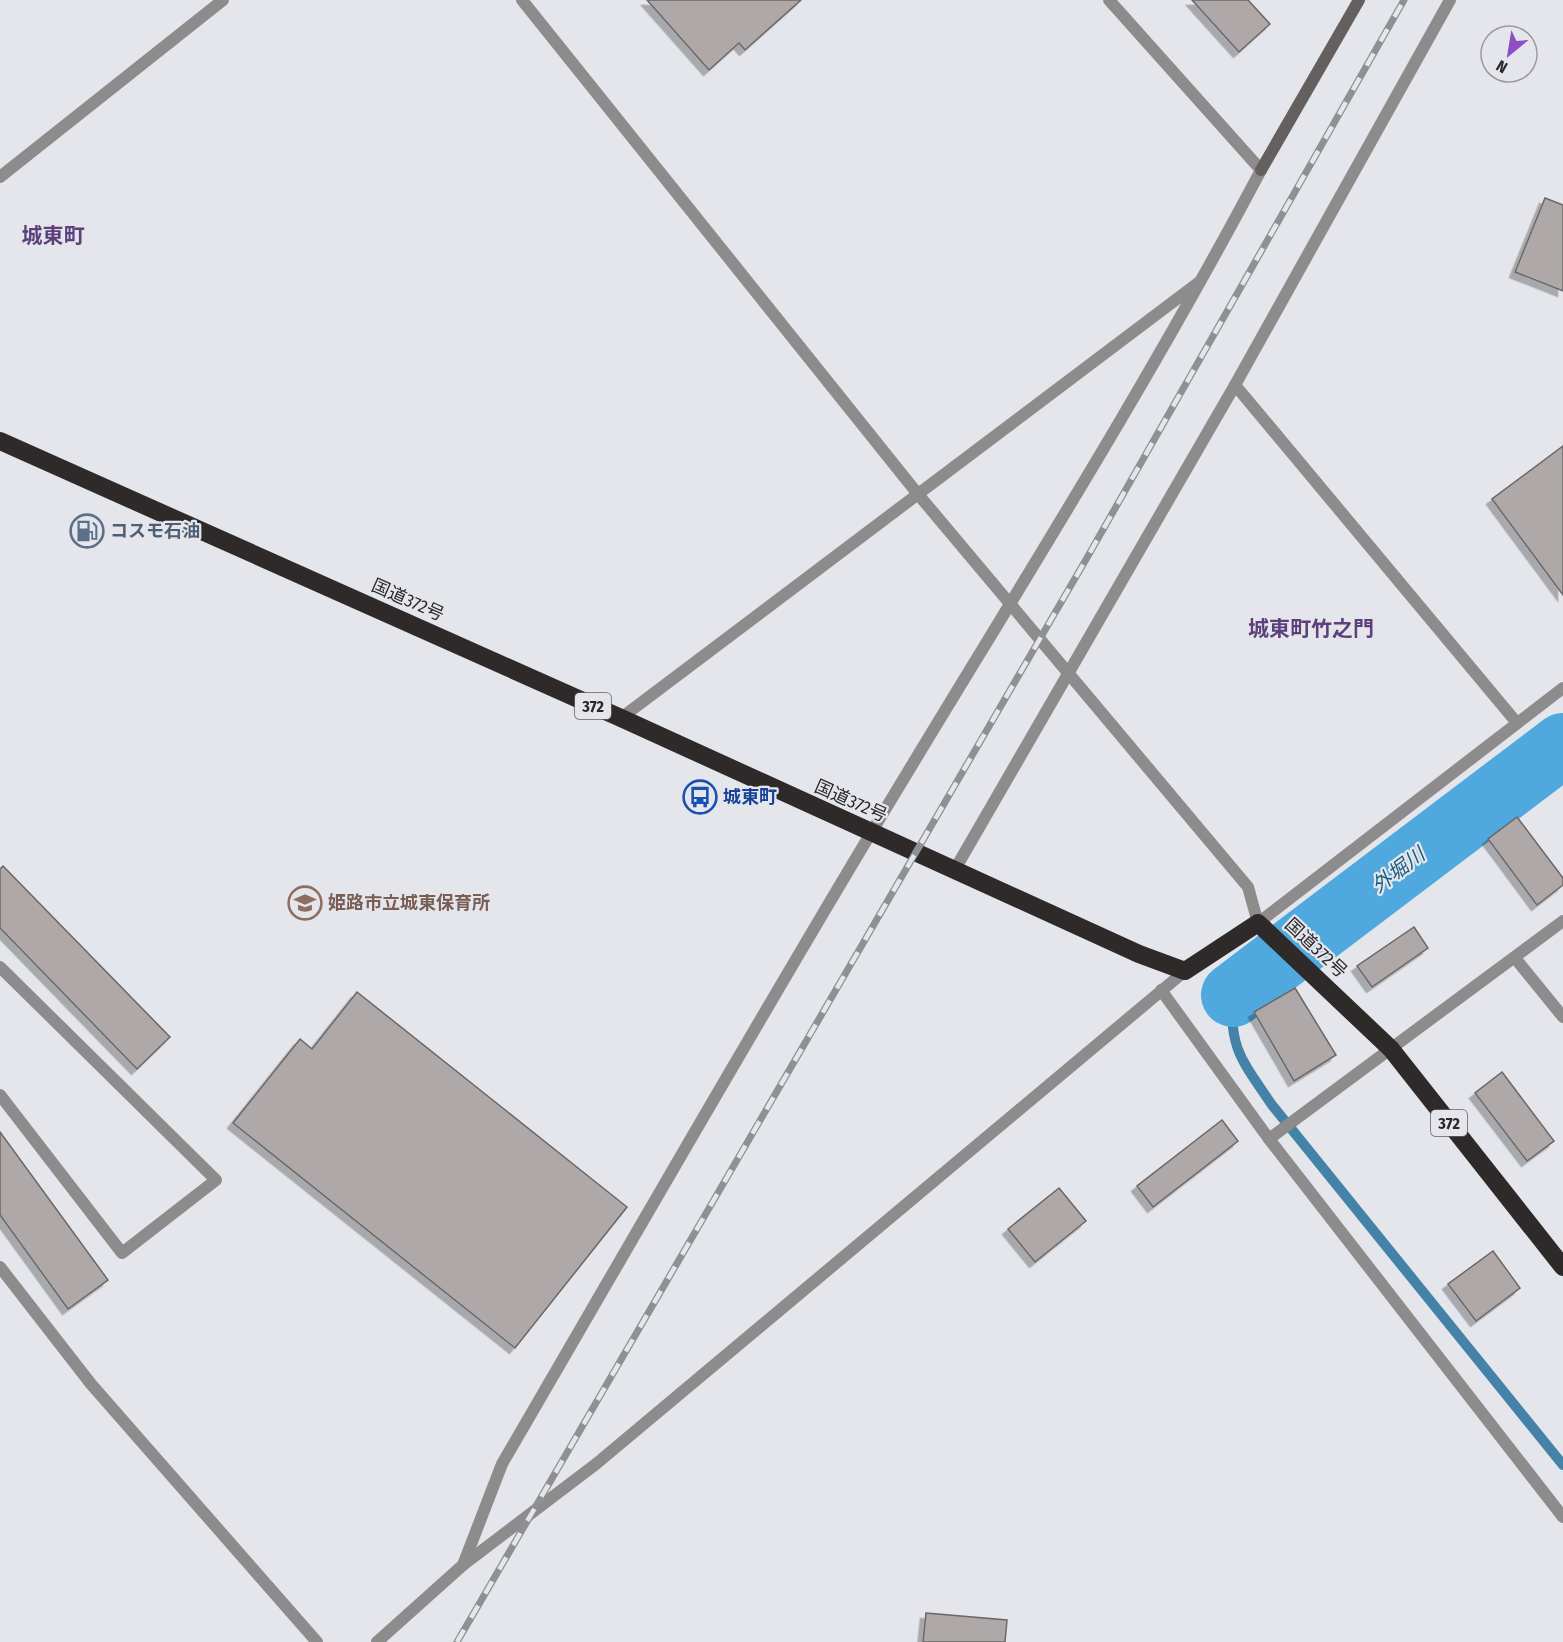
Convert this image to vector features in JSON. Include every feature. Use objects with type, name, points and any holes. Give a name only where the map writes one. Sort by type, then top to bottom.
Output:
[{"type":"highway","name":"国道372号","points":[[0,441],[621,718],[1139,954],[1185,971],[1258,923],[1391,1049],[1563,1267]]},
{"type":"street","points":[[0,177],[223,0]]},
{"type":"street","points":[[522,0],[917,493],[1248,887],[1258,923],[1563,688]]},
{"type":"street","points":[[1108,0],[1261,170]]},
{"type":"street","points":[[463,1564],[502,1464],[871,833],[1012,604],[1203,279],[1261,170],[1359,0]]},
{"type":"street","points":[[954,871],[1235,385],[1450,0]]},
{"type":"street","points":[[621,718],[1203,279]]},
{"type":"street","points":[[1235,385],[1517,723]]},
{"type":"street","points":[[1269,1139],[1563,921]]},
{"type":"street","points":[[1515,958],[1563,1017]]},
{"type":"street","points":[[0,967],[216,1180],[122,1253],[0,1095]]},
{"type":"street","points":[[376,1642],[463,1564],[596,1464],[1185,971]]},
{"type":"street","points":[[1161,990],[1269,1139],[1563,1517]]},
{"type":"street","points":[[0,1267],[91,1384],[317,1642]]},
{"type":"building","points":[[647,0],[801,0],[745,50],[739,43],[709,70]]},
{"type":"building","points":[[1192,0],[1248,0],[1270,24],[1239,52]]},
{"type":"building","points":[[1545,198],[1563,205],[1563,291],[1515,272]]},
{"type":"building","points":[[1563,446],[1563,595],[1492,499]]},
{"type":"building","points":[[1517,817],[1563,878],[1563,885],[1537,905],[1488,839]]},
{"type":"building","points":[[3,866],[170,1037],[137,1069],[0,928],[0,869]]},
{"type":"building","points":[[1414,927],[1428,948],[1372,987],[1357,966]]},
{"type":"building","points":[[1295,988],[1336,1055],[1294,1081],[1254,1012]]},
{"type":"building","points":[[357,992],[627,1207],[515,1348],[233,1123],[300,1039],[312,1049]]},
{"type":"building","points":[[1502,1072],[1554,1141],[1527,1161],[1475,1093]]},
{"type":"building","points":[[1222,1120],[1238,1141],[1153,1207],[1137,1186]]},
{"type":"building","points":[[0,1132],[108,1280],[68,1309],[0,1215]]},
{"type":"building","points":[[1059,1188],[1086,1221],[1035,1262],[1008,1229]]},
{"type":"building","points":[[1493,1251],[1520,1288],[1476,1321],[1448,1284]]},
{"type":"building","points":[[926,1613],[1007,1620],[1005,1642],[923,1642]]},
{"type":"waterway","name":"外堀川","points":[[1233,995],[1563,745]]},
{"type":"waterway","points":[[1233,995],[1233,1029],[1240,1055],[1272,1105],[1563,1465]]},
{"type":"railway","points":[[457,1642],[1088,556],[1404,0]]},
{"type":"place","name":"コスモ石油","points":[[87,531]]},
{"type":"place","name":"城東町","points":[[700,797]]},
{"type":"place","name":"姫路市立城東保育所","points":[[305,903]]},
{"type":"district","name":"城東町","points":[[53,236]]},
{"type":"district","name":"城東町竹之門","points":[[1311,629]]}]
